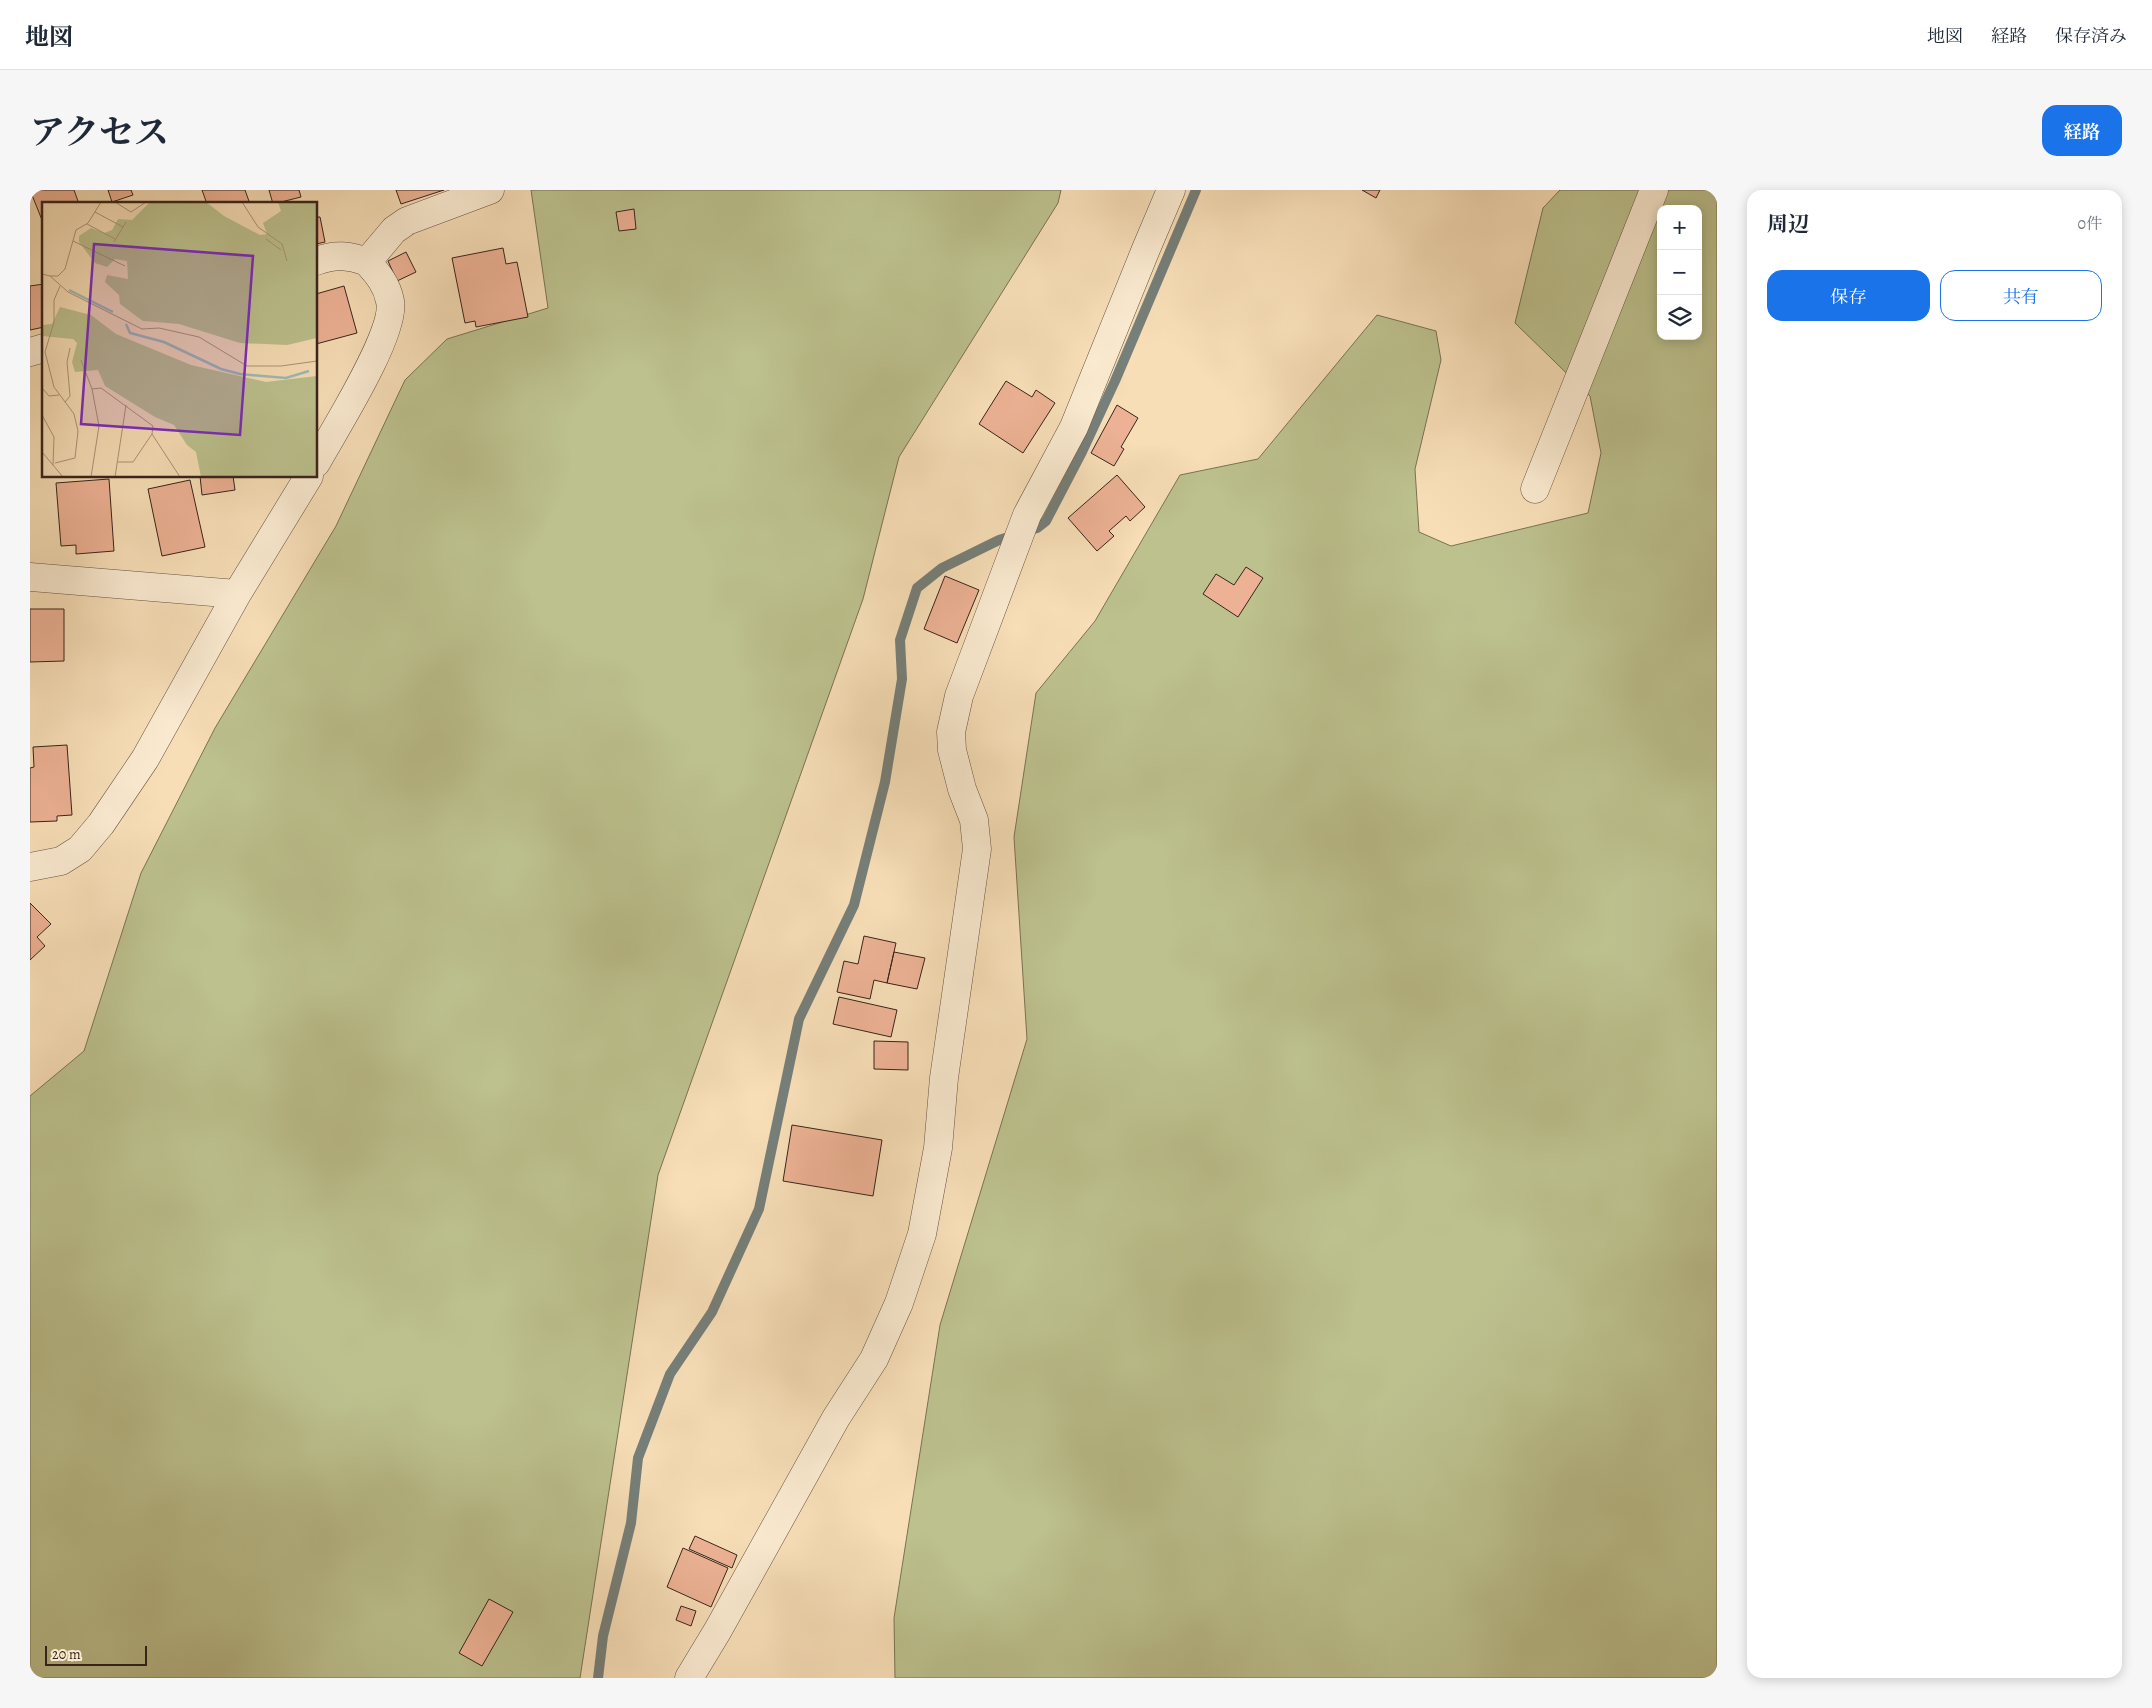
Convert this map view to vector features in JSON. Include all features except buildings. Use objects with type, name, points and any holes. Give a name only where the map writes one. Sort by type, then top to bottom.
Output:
[{"type":"street","points":[[367,262],[394,230],[407,221],[490,190]]},
{"type":"street","points":[[689,1678],[718,1630],[836,1418],[874,1359],[899,1304],[914,1260],[922,1234],[938,1148],[944,1078],[978,849],[974,820],[962,789],[952,750],[951,732],[959,696],[1027,515],[1074,427],[1172,190]]},
{"type":"street","points":[[1535,489],[1654,190]]},
{"type":"street","points":[[318,260],[331,256],[351,256],[367,262],[381,277],[391,303],[387,328],[377,354],[318,459]]},
{"type":"street","points":[[30,867],[60,861],[80,849],[102,824],[145,759],[237,594],[308,478]]},
{"type":"street","points":[[30,577],[237,594]]},
{"type":"green space","points":[[531,190],[1061,190],[1058,203],[899,457],[863,599],[658,1175],[580,1678],[30,1678],[30,1096],[84,1051],[141,873],[215,728],[336,526],[405,380],[447,339],[548,308]]},
{"type":"green space","points":[[1560,190],[1717,190],[1717,1678],[895,1678],[894,1618],[940,1325],[1027,1039],[1014,837],[1036,693],[1095,621],[1180,475],[1258,459],[1377,315],[1436,331],[1441,360],[1415,469],[1419,532],[1451,546],[1588,513],[1601,453],[1590,396],[1515,323],[1543,208]]},
{"type":"waterway","points":[[598,1678],[603,1636],[631,1523],[638,1458],[670,1374],[712,1312],[759,1209],[799,1019],[854,905],[885,782],[902,679],[900,640],[917,588],[942,568],[999,540],[1037,528],[1046,521],[1082,452],[1115,381],[1196,190]]}]
